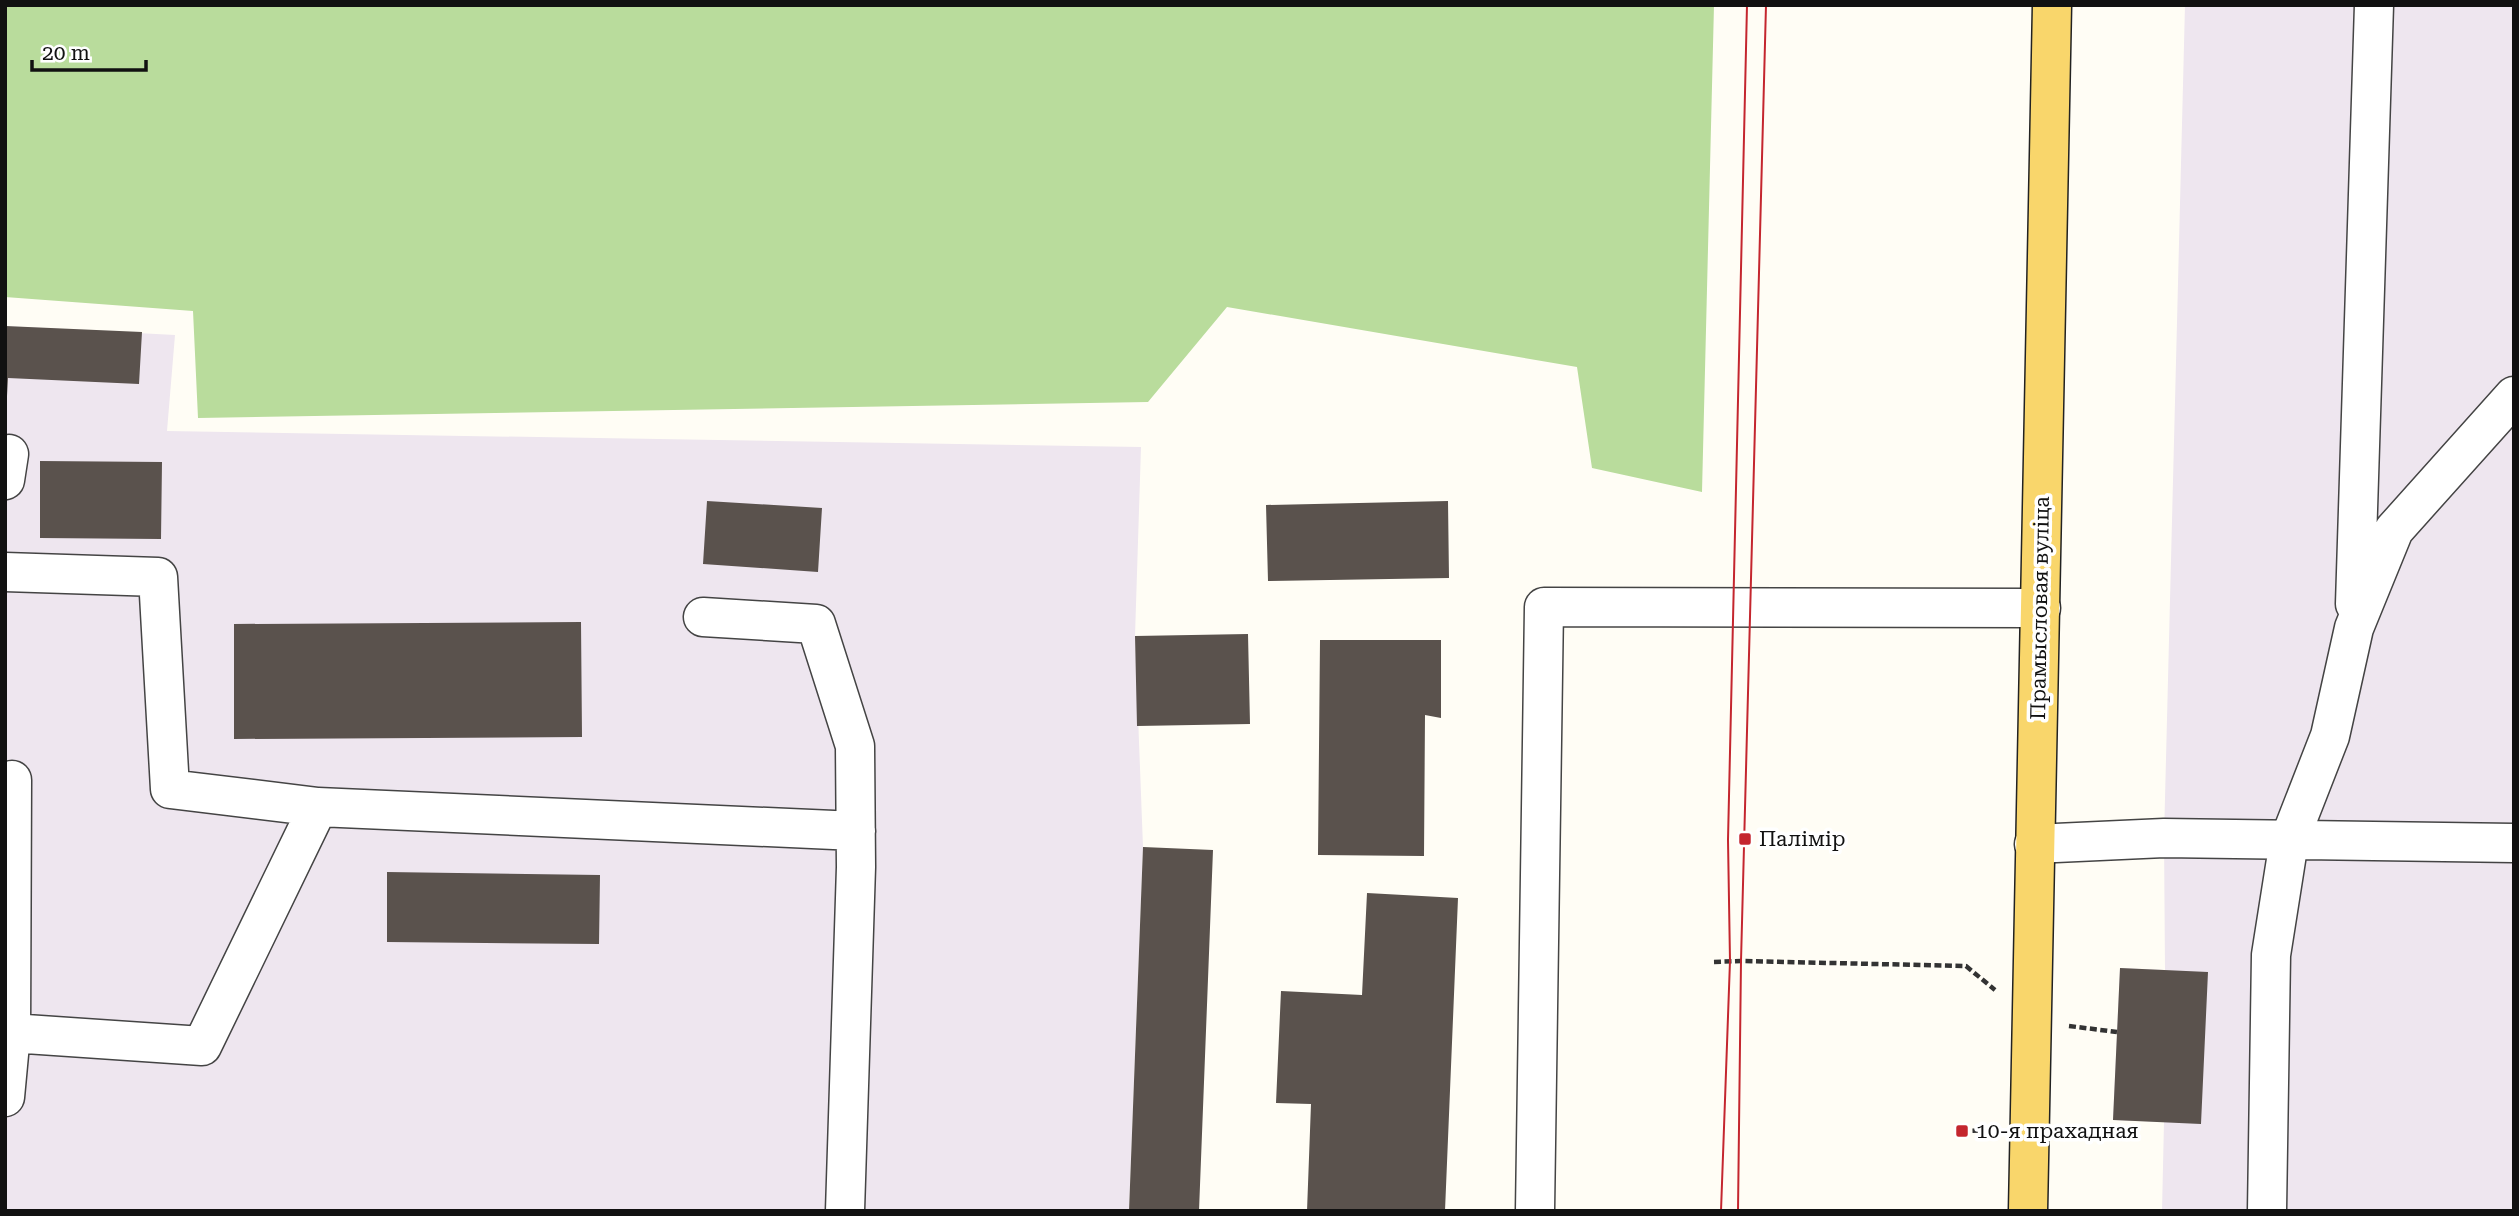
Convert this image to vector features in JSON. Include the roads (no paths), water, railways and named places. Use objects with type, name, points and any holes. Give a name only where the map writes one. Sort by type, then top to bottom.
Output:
[{"type":"main road","name":"Прамысловая вуліца","points":[[2028,1211],[2052,5]]},
{"type":"street","points":[[2354,628],[2374,5]]},
{"type":"street","points":[[2267,1211],[2271,955],[2289,841],[2330,736],[2354,628],[2394,530],[2514,396]]},
{"type":"street","points":[[5,572],[158,578],[170,789],[318,807],[856,831]]},
{"type":"street","points":[[1535,1211],[1544,607],[2041,608]]},
{"type":"street","points":[[703,617],[816,624],[855,746],[856,831],[845,1211]]},
{"type":"street","points":[[5,1097],[11,1033],[12,779]]},
{"type":"street","points":[[11,1033],[202,1046],[318,807]]},
{"type":"street","points":[[2034,844],[2164,838],[2514,843]]},
{"type":"tram line","points":[[1721,1211],[1730,961],[1728,840],[1747,5]]},
{"type":"tram line","points":[[1738,1211],[1741,961],[1766,5]]},
{"type":"place","name":"Палімір","points":[[1745,839]]},
{"type":"place","name":"10-я прахадная","points":[[1962,1131]]}]
